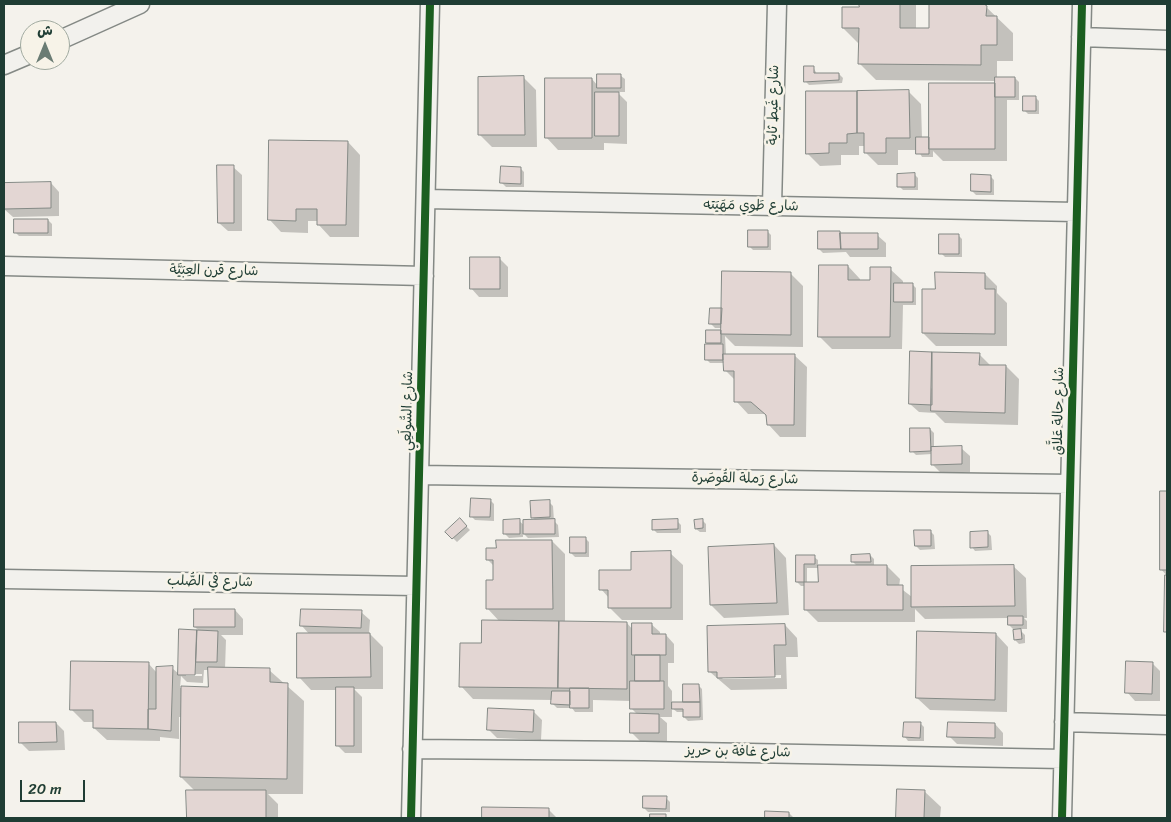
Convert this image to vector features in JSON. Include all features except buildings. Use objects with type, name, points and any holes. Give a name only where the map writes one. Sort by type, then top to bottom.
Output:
[{"type":"street","points":[[70,36],[140,4]]},
{"type":"street","name":"شارع السُّولَعِي","points":[[411,818],[430,4]]},
{"type":"street","name":"شارع غَيط ثاية","points":[[772,206],[776,4]]},
{"type":"street","name":"شارع حالة عَلاَّق","points":[[1062,818],[1082,4]]},
{"type":"street","points":[[1081,37],[1167,40]]},
{"type":"street","points":[[4,65],[20,58]]},
{"type":"street","name":"شارع طَوي مَهَيَته","points":[[426,199],[1076,212]]},
{"type":"street","name":"شارع قرن العِبَيَّة","points":[[4,266],[424,276]]},
{"type":"street","name":"شارع رَملة القُوصَرة","points":[[419,475],[1070,484]]},
{"type":"street","name":"شارع في الصُّلب","points":[[4,579],[416,586]]},
{"type":"street","points":[[1064,722],[1167,725]]},
{"type":"street","name":"شارع غافة بن حريز","points":[[412,749],[654,751],[1063,759]]},
{"type":"cycle path","points":[[411,818],[430,4]]},
{"type":"cycle path","points":[[1062,818],[1082,4]]}]
